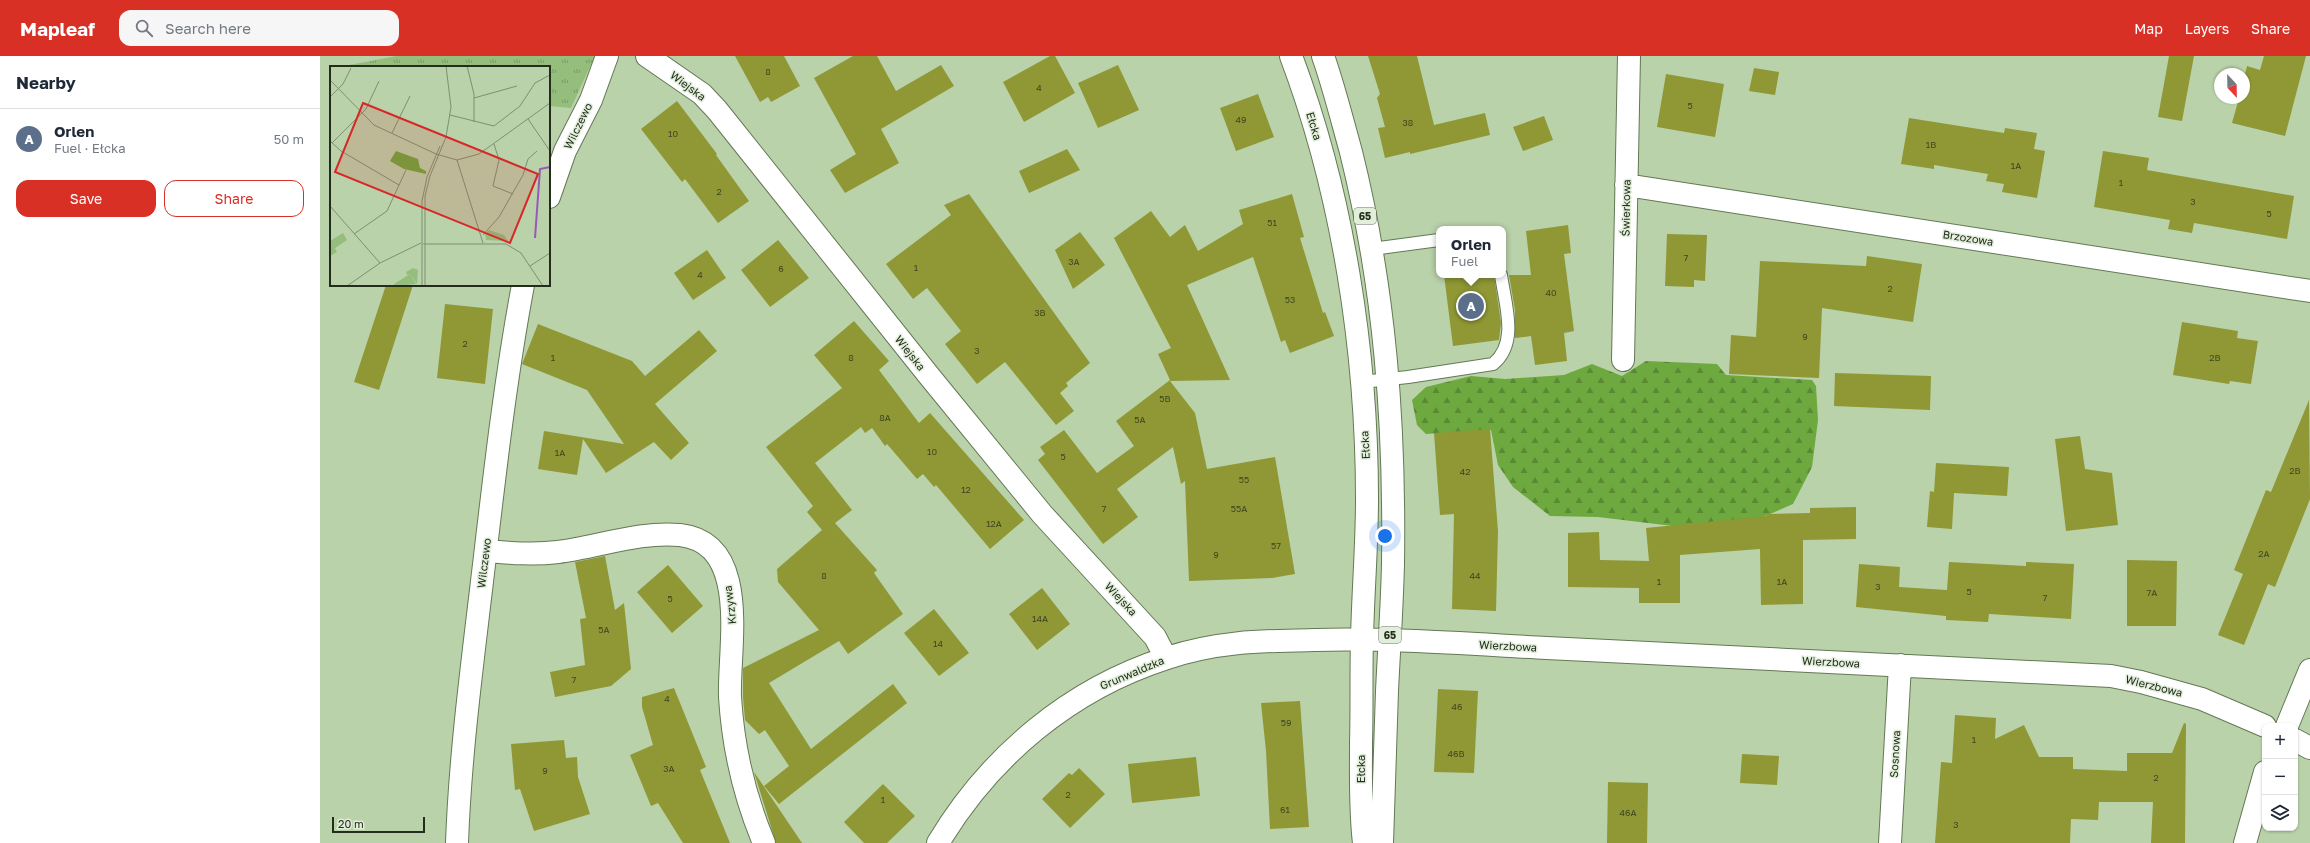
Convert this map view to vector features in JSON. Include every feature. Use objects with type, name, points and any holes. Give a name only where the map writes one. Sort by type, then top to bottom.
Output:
[{"type":"street","name":"Wilczewo","points":[[550,194],[565,151],[591,100],[607,56]]},
{"type":"street","name":"Wiejska","points":[[647,56],[702,94],[717,110],[925,371],[1042,514],[1155,637],[1166,658]]},
{"type":"street","name":"Ełcka","points":[[1291,56],[1316,129],[1331,186],[1355,322],[1362,382],[1367,499],[1362,640],[1361,794],[1364,843]]},
{"type":"street","name":"65","points":[[1322,56],[1344,124],[1372,249],[1385,334],[1389,379],[1393,498],[1390,640],[1382,843]]},
{"type":"street","name":"Świerkowa","points":[[1623,360],[1629,56]]},
{"type":"street","name":"Brzozowa","points":[[1626,185],[2310,291]]},
{"type":"street","name":"Wilczewo","points":[[457,843],[460,770],[514,334],[523,286]]},
{"type":"street","name":"Krzywa","points":[[486,551],[518,554],[558,552],[622,540],[672,535],[695,538],[708,545],[717,556],[726,573],[730,592],[733,625],[730,696],[734,727],[747,796],[764,843]]},
{"type":"street","name":"Grunwaldzka","points":[[938,843],[967,801],[990,772],[1027,736],[1080,697],[1106,683],[1166,658],[1245,641],[1390,640]]},
{"type":"street","name":"Wierzbowa","points":[[1390,640],[2111,676],[2141,682],[2202,699],[2262,725]]},
{"type":"street","name":"Sosnowa","points":[[1890,843],[1900,665]]},
{"type":"street","points":[[2288,723],[2310,670]]},
{"type":"street","points":[[2298,742],[2310,748]]},
{"type":"street","points":[[2245,843],[2262,783]]},
{"type":"lane","points":[[1372,249],[1436,240]]},
{"type":"lane","points":[[1362,382],[1493,364],[1500,358],[1507,346],[1509,333],[1502,278]]},
{"type":"green space","points":[[397,56],[595,56],[571,108],[550,106],[550,66],[349,65]]},
{"type":"green space","points":[[1646,361],[1717,364],[1726,375],[1812,380],[1816,386],[1818,420],[1812,467],[1793,504],[1747,524],[1673,526],[1598,517],[1550,516],[1513,487],[1498,465],[1491,430],[1426,434],[1417,425],[1412,400],[1426,387],[1471,376],[1505,379],[1564,375],[1592,364],[1622,376]]},
{"type":"building","points":[[735,56],[784,56],[800,86],[771,102],[768,97],[760,102]]},
{"type":"building","points":[[853,56],[877,56],[896,91],[941,65],[954,86],[881,129],[899,163],[845,193],[830,170],[856,154],[814,78]]},
{"type":"building","points":[[1050,56],[1055,56],[1075,93],[1024,122],[1003,82]]},
{"type":"building","points":[[1368,56],[1417,56],[1434,125],[1485,113],[1490,135],[1410,154],[1410,152],[1385,158],[1378,128],[1385,127],[1377,98],[1380,94]]},
{"type":"building","points":[[2169,56],[2194,56],[2182,121],[2158,117]]},
{"type":"building","points":[[2264,56],[2306,56],[2285,136],[2232,123],[2237,104],[2250,104],[2250,68],[2246,68],[2247,66],[2260,70]]},
{"type":"building","points":[[1118,65],[1139,110],[1098,128],[1078,83]]},
{"type":"building","points":[[1754,68],[1779,72],[1775,95],[1749,91]]},
{"type":"building","points":[[1666,74],[1724,84],[1715,137],[1657,127]]},
{"type":"building","points":[[1258,94],[1274,137],[1236,151],[1220,108]]},
{"type":"building","points":[[677,101],[717,154],[716,155],[749,201],[718,223],[685,179],[682,182],[641,129]]},
{"type":"building","points":[[1544,116],[1553,140],[1523,151],[1513,127]]},
{"type":"building","points":[[1909,118],[2004,133],[2005,128],[2037,133],[2034,149],[2045,151],[2037,198],[2002,192],[2004,184],[1986,181],[1988,174],[1934,165],[1934,169],[1901,164]]},
{"type":"building","points":[[1067,149],[1080,170],[1029,193],[1019,171]]},
{"type":"building","points":[[2103,151],[2149,158],[2147,170],[2294,196],[2287,239],[2194,223],[2192,233],[2168,229],[2170,220],[2094,207]]},
{"type":"building","points":[[969,194],[1090,363],[1066,383],[1068,386],[1060,393],[1074,411],[1056,425],[1005,362],[977,384],[945,344],[961,331],[927,288],[913,299],[886,264],[951,215],[944,205]]},
{"type":"building","points":[[1292,194],[1304,237],[1300,238],[1323,313],[1325,312],[1334,336],[1290,353],[1285,340],[1281,342],[1253,257],[1187,285],[1230,380],[1170,381],[1195,413],[1207,469],[1275,457],[1295,574],[1272,578],[1189,581],[1185,481],[1181,484],[1173,447],[1117,489],[1138,517],[1103,544],[1038,460],[1045,454],[1040,447],[1064,430],[1097,473],[1134,446],[1116,421],[1170,380],[1158,354],[1171,348],[1114,238],[1151,211],[1170,237],[1185,225],[1198,251],[1243,224],[1239,210]]},
{"type":"building","points":[[1568,225],[1571,253],[1564,254],[1574,331],[1564,333],[1567,361],[1535,365],[1531,336],[1515,338],[1515,310],[1509,275],[1531,275],[1526,231]]},
{"type":"building","points":[[1080,232],[1105,265],[1073,289],[1055,250]]},
{"type":"building","points":[[1667,234],[1707,235],[1705,281],[1694,280],[1694,287],[1665,286]]},
{"type":"building","points":[[778,240],[809,278],[770,307],[741,270]]},
{"type":"building","points":[[707,250],[726,278],[693,300],[674,273]]},
{"type":"building","points":[[1867,256],[1922,264],[1913,322],[1822,308],[1819,378],[1729,374],[1731,335],[1756,337],[1760,261],[1866,266]]},
{"type":"building","points":[[1444,278],[1494,278],[1501,323],[1499,340],[1453,346]]},
{"type":"building","points":[[386,286],[413,286],[379,390],[354,382]]},
{"type":"building","points":[[445,304],[493,309],[485,384],[437,378]]},
{"type":"building","points":[[854,321],[889,361],[879,370],[919,423],[930,413],[1024,520],[990,549],[936,485],[934,487],[923,474],[917,479],[887,444],[885,446],[872,428],[865,433],[861,427],[815,463],[852,510],[835,523],[877,570],[874,573],[903,614],[848,654],[839,641],[769,683],[811,749],[893,684],[907,703],[779,804],[764,786],[789,766],[765,730],[759,734],[745,720],[743,668],[819,630],[778,582],[777,569],[822,530],[807,512],[813,506],[766,447],[842,388],[814,355]]},
{"type":"building","points":[[2182,322],[2238,331],[2237,338],[2258,341],[2251,384],[2230,381],[2229,384],[2173,375]]},
{"type":"building","points":[[538,324],[632,361],[645,376],[699,330],[717,351],[655,404],[689,443],[671,460],[654,442],[606,473],[583,439],[577,475],[538,469],[544,431],[624,444],[587,390],[522,364]]},
{"type":"building","points":[[1835,373],[1931,376],[1930,410],[1834,406]]},
{"type":"building","points":[[2309,400],[2310,499],[2275,587],[2268,584],[2244,645],[2218,635],[2243,574],[2234,570],[2266,490],[2271,492]]},
{"type":"building","points":[[1490,429],[1498,531],[1496,611],[1452,609],[1454,514],[1440,515],[1434,433]]},
{"type":"building","points":[[2080,436],[2085,469],[2112,473],[2118,525],[2066,531],[2055,439]]},
{"type":"building","points":[[1936,463],[2009,467],[2007,496],[1954,493],[1952,529],[1927,527],[1930,491],[1934,492]]},
{"type":"building","points":[[1856,507],[1856,539],[1803,540],[1803,604],[1761,605],[1760,549],[1680,555],[1680,603],[1639,603],[1639,588],[1568,587],[1568,533],[1599,532],[1600,560],[1649,561],[1646,528],[1767,516],[1767,514],[1810,513],[1810,508]]},
{"type":"building","points":[[605,556],[615,610],[624,603],[631,669],[611,686],[555,697],[550,672],[585,665],[580,619],[586,618],[575,562]]},
{"type":"building","points":[[2127,560],[2177,561],[2176,626],[2127,626]]},
{"type":"building","points":[[1949,562],[2026,566],[2026,562],[2074,564],[2071,619],[1989,614],[1988,622],[1946,620],[1946,616],[1856,607],[1859,564],[1900,567],[1899,587],[1947,590]]},
{"type":"building","points":[[668,565],[703,606],[672,633],[637,592]]},
{"type":"building","points":[[1042,588],[1070,624],[1037,650],[1009,614]]},
{"type":"building","points":[[934,609],[969,653],[939,676],[904,633]]},
{"type":"building","points":[[674,688],[706,767],[700,770],[730,843],[683,843],[658,803],[651,806],[630,755],[653,745],[642,707],[642,697]]},
{"type":"building","points":[[1438,689],[1478,691],[1474,773],[1434,772]]},
{"type":"building","points":[[1300,701],[1309,827],[1270,829],[1266,751],[1261,703]]},
{"type":"building","points":[[1955,715],[1996,718],[1995,739],[2024,725],[2039,757],[2073,757],[2073,769],[2127,771],[2127,753],[2172,753],[2184,723],[2186,724],[2185,843],[2151,843],[2153,802],[2099,802],[2098,820],[2071,819],[2070,843],[1935,843],[1941,762],[1952,763]]},
{"type":"building","points":[[564,740],[566,758],[577,757],[578,777],[590,814],[534,831],[520,789],[515,790],[511,744]]},
{"type":"building","points":[[1742,754],[1779,756],[1777,785],[1740,783]]},
{"type":"building","points":[[1196,757],[1200,796],[1132,803],[1128,764]]},
{"type":"building","points":[[1079,768],[1105,794],[1070,828],[1042,799],[1069,773],[1072,775]]},
{"type":"building","points":[[754,772],[802,843],[776,843]]},
{"type":"building","points":[[1608,782],[1648,783],[1647,843],[1607,843]]},
{"type":"building","points":[[883,784],[915,816],[887,843],[864,843],[844,822]]},
{"type":"place","name":"Orlen","points":[[1471,306]]}]
